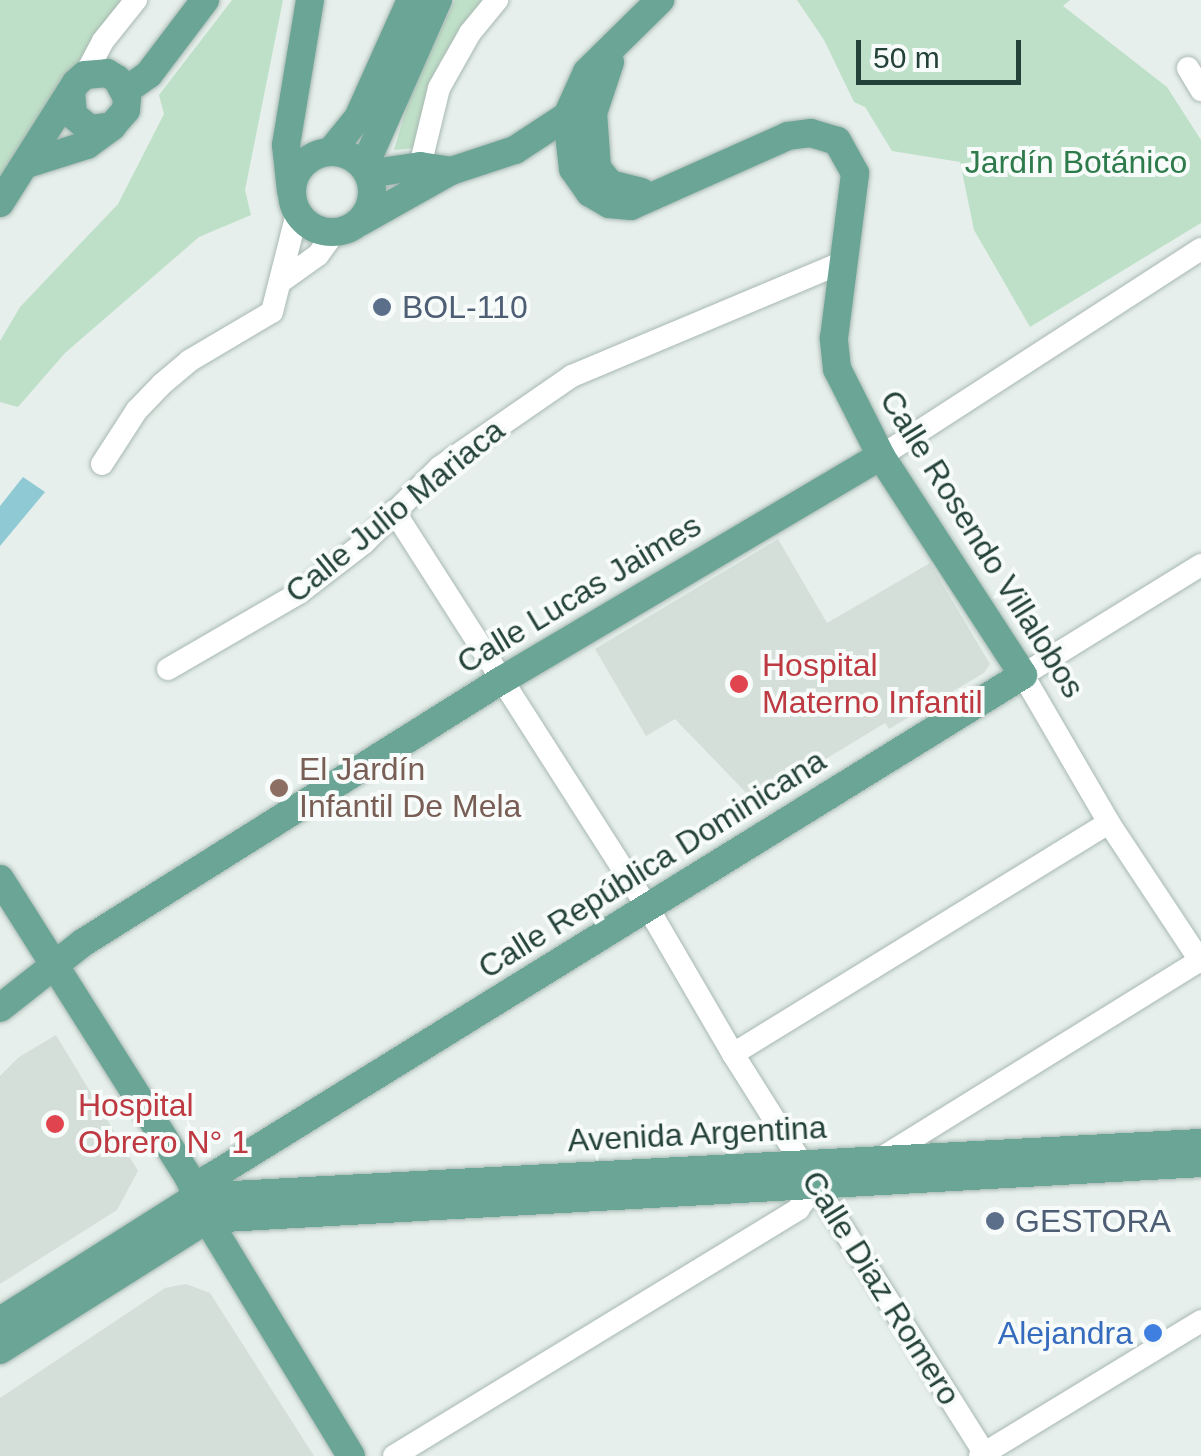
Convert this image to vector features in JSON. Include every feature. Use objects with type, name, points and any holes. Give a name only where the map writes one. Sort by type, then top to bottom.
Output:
[{"type":"main road","points":[[125,91],[149,74],[205,0]]},
{"type":"main road","points":[[310,0],[294,115],[286,144],[294,202],[310,226],[346,228],[451,171],[515,150],[567,116]]},
{"type":"main road","points":[[294,202],[299,167],[326,152],[358,118],[411,0]]},
{"type":"main road","points":[[366,170],[438,0]]},
{"type":"main road","points":[[515,150],[573,169],[567,116],[587,72],[660,0]]},
{"type":"main road","points":[[618,43],[592,113],[597,168],[610,184],[626,192],[659,193]]},
{"type":"main road","points":[[0,203],[78,84],[106,74],[125,91],[126,110],[112,126],[86,145],[27,164]]},
{"type":"main road","points":[[78,84],[70,104],[81,124],[90,129],[112,126]]},
{"type":"main road","points":[[294,115],[302,134],[326,152],[352,156],[366,170],[372,197],[346,228]]},
{"type":"main road","name":"Calle Rosendo Villalobos","points":[[573,169],[590,193],[609,204],[631,206],[788,136],[812,133],[837,141],[854,174],[834,338],[838,369],[881,456],[1023,675]]},
{"type":"main road","points":[[366,170],[420,166],[451,171]]},
{"type":"main road","name":"Calle Lucas Jaimes","points":[[0,1008],[52,965],[502,680],[881,456]]},
{"type":"main road","name":"Calle República Dominicana","points":[[202,1208],[210,1178],[1023,675]]},
{"type":"main road","points":[[0,878],[188,1176],[202,1208],[351,1456]]},
{"type":"main road","name":"Avenida Argentina","points":[[1103,1158],[1201,1143]]},
{"type":"main road","name":"Avenida Argentina","points":[[202,1208],[1103,1158],[1201,1162]]},
{"type":"main road","points":[[0,1320],[124,1256],[202,1208]]},
{"type":"main road","points":[[0,1350],[124,1256]]},
{"type":"street","points":[[78,84],[103,41],[136,0]]},
{"type":"street","points":[[420,166],[439,88],[470,33],[497,0]]},
{"type":"street","points":[[1188,68],[1201,90]]},
{"type":"street","points":[[102,464],[137,410],[162,384],[189,361],[272,312],[284,280],[283,256],[294,202]]},
{"type":"street","points":[[284,280],[346,228]]},
{"type":"street","name":"Calle Lucas Jaimes","points":[[881,456],[1201,249]]},
{"type":"street","name":"Calle Julio Mariaca","points":[[168,669],[298,593],[364,543],[440,466],[572,376],[843,262]]},
{"type":"street","name":"Calle Diaz Romero","points":[[394,511],[648,908],[733,1054],[984,1455]]},
{"type":"street","name":"Calle República Dominicana","points":[[1023,675],[1201,565]]},
{"type":"street","name":"Calle Rosendo Villalobos","points":[[1023,675],[1109,823],[1201,961]]},
{"type":"street","points":[[733,1054],[1109,823]]},
{"type":"street","points":[[879,1170],[1201,961]]},
{"type":"street","points":[[394,1456],[798,1209],[810,1174]]},
{"type":"street","points":[[984,1455],[1201,1321]]},
{"type":"shaded area","name":"Hospital Materno Infantil","points":[[778,539],[827,623],[930,563],[990,664],[984,673],[889,729],[885,723],[755,802],[675,719],[646,736],[595,649]]},
{"type":"shaded area","name":"Hospital Obrero N° 1","points":[[56,1035],[138,1171],[117,1210],[0,1284],[0,1076],[19,1057]]},
{"type":"shaded area","points":[[186,1284],[210,1293],[314,1456],[0,1456],[0,1398],[165,1288]]},
{"type":"green space","points":[[0,0],[126,0],[0,191]]},
{"type":"green space","points":[[232,0],[283,0],[245,190],[251,215],[199,237],[65,353],[18,407],[0,402],[0,341],[20,307],[118,204],[164,114],[159,95]]},
{"type":"green space","points":[[455,0],[483,0],[440,61],[415,148],[394,150],[411,92]]},
{"type":"green space","name":"Jardín Botánico","points":[[797,0],[1070,0],[1063,6],[1167,87],[1201,140],[1201,223],[1030,327],[974,230],[960,162],[892,151],[865,107],[854,102],[824,40]]},
{"type":"water","points":[[23,477],[45,492],[0,546],[0,506]]},
{"type":"place","name":"BOL-110","points":[[382,307]]},
{"type":"place","name":"Hospital Materno Infantil","points":[[739,684]]},
{"type":"place","name":"El Jardín Infantil De Mela","points":[[279,788]]},
{"type":"place","name":"Hospital Obrero N° 1","points":[[55,1124]]},
{"type":"place","name":"GESTORA","points":[[995,1221]]},
{"type":"place","name":"Alejandra","points":[[1153,1333]]}]
